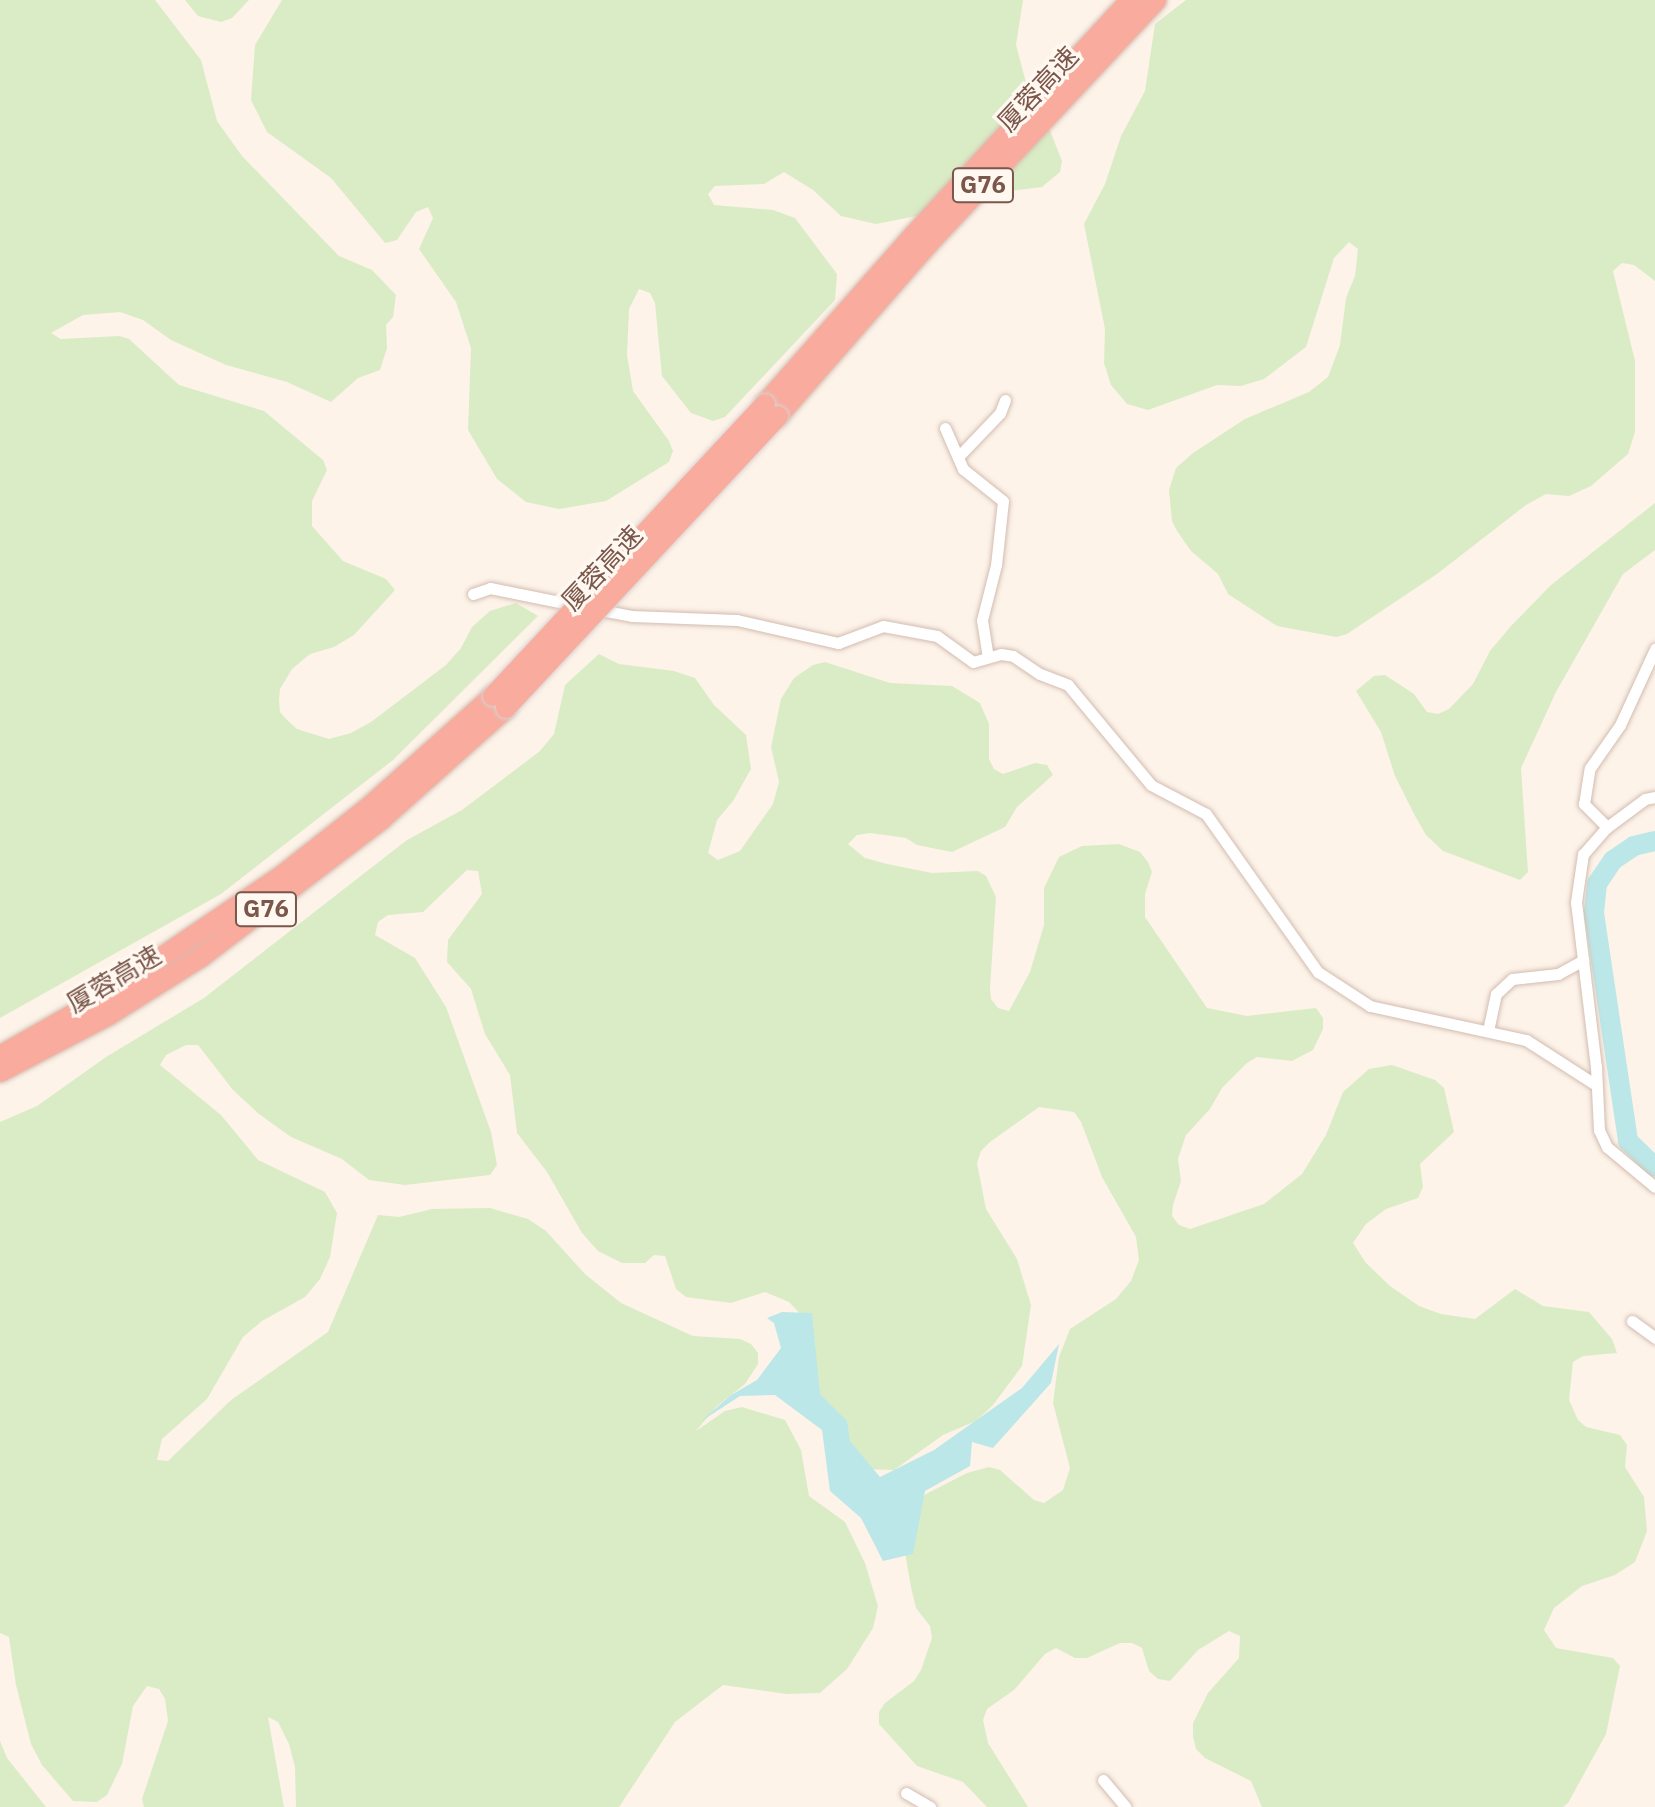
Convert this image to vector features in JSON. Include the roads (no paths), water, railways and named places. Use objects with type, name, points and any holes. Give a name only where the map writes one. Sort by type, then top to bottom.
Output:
[{"type":"highway","name":"厦蓉高速","points":[[810,369],[913,236],[1131,0]]},
{"type":"highway","name":"厦蓉高速","points":[[0,1072],[109,1015],[201,957],[382,819],[499,702],[1156,0]]},
{"type":"highway","name":"厦蓉高速","points":[[0,1056],[102,998],[283,875],[499,702]]},
{"type":"street","points":[[958,457],[1000,413],[1005,400]]},
{"type":"street","points":[[945,428],[963,469],[1003,501],[996,565],[982,620],[988,657]]},
{"type":"street","points":[[473,594],[490,588],[632,616],[737,620],[838,643],[883,626],[937,636],[973,662],[1001,654],[1013,656],[1040,674],[1068,685],[1151,785],[1206,814],[1318,972],[1370,1006],[1526,1040],[1596,1085]]},
{"type":"street","points":[[1607,827],[1584,804],[1590,768],[1620,725],[1654,651]]},
{"type":"street","points":[[1655,797],[1645,799],[1607,827],[1583,854],[1576,902],[1599,1130],[1607,1147],[1655,1187]]},
{"type":"street","points":[[1488,1031],[1496,994],[1512,979],[1558,974],[1583,960]]},
{"type":"street","points":[[1632,1321],[1655,1338]]},
{"type":"street","points":[[1103,1780],[1126,1807]]},
{"type":"street","points":[[906,1793],[930,1807]]},
{"type":"water","points":[[782,1312],[812,1313],[820,1394],[847,1421],[850,1441],[880,1477],[934,1450],[1022,1388],[1059,1344],[1051,1383],[993,1448],[972,1442],[970,1466],[925,1491],[913,1554],[883,1561],[861,1518],[830,1491],[822,1430],[775,1395],[740,1396],[700,1422],[731,1395],[757,1380],[781,1348],[774,1323],[767,1318]]},
{"type":"waterway","points":[[1655,841],[1634,846],[1613,860],[1597,884],[1594,913],[1628,1141],[1655,1167]]}]
